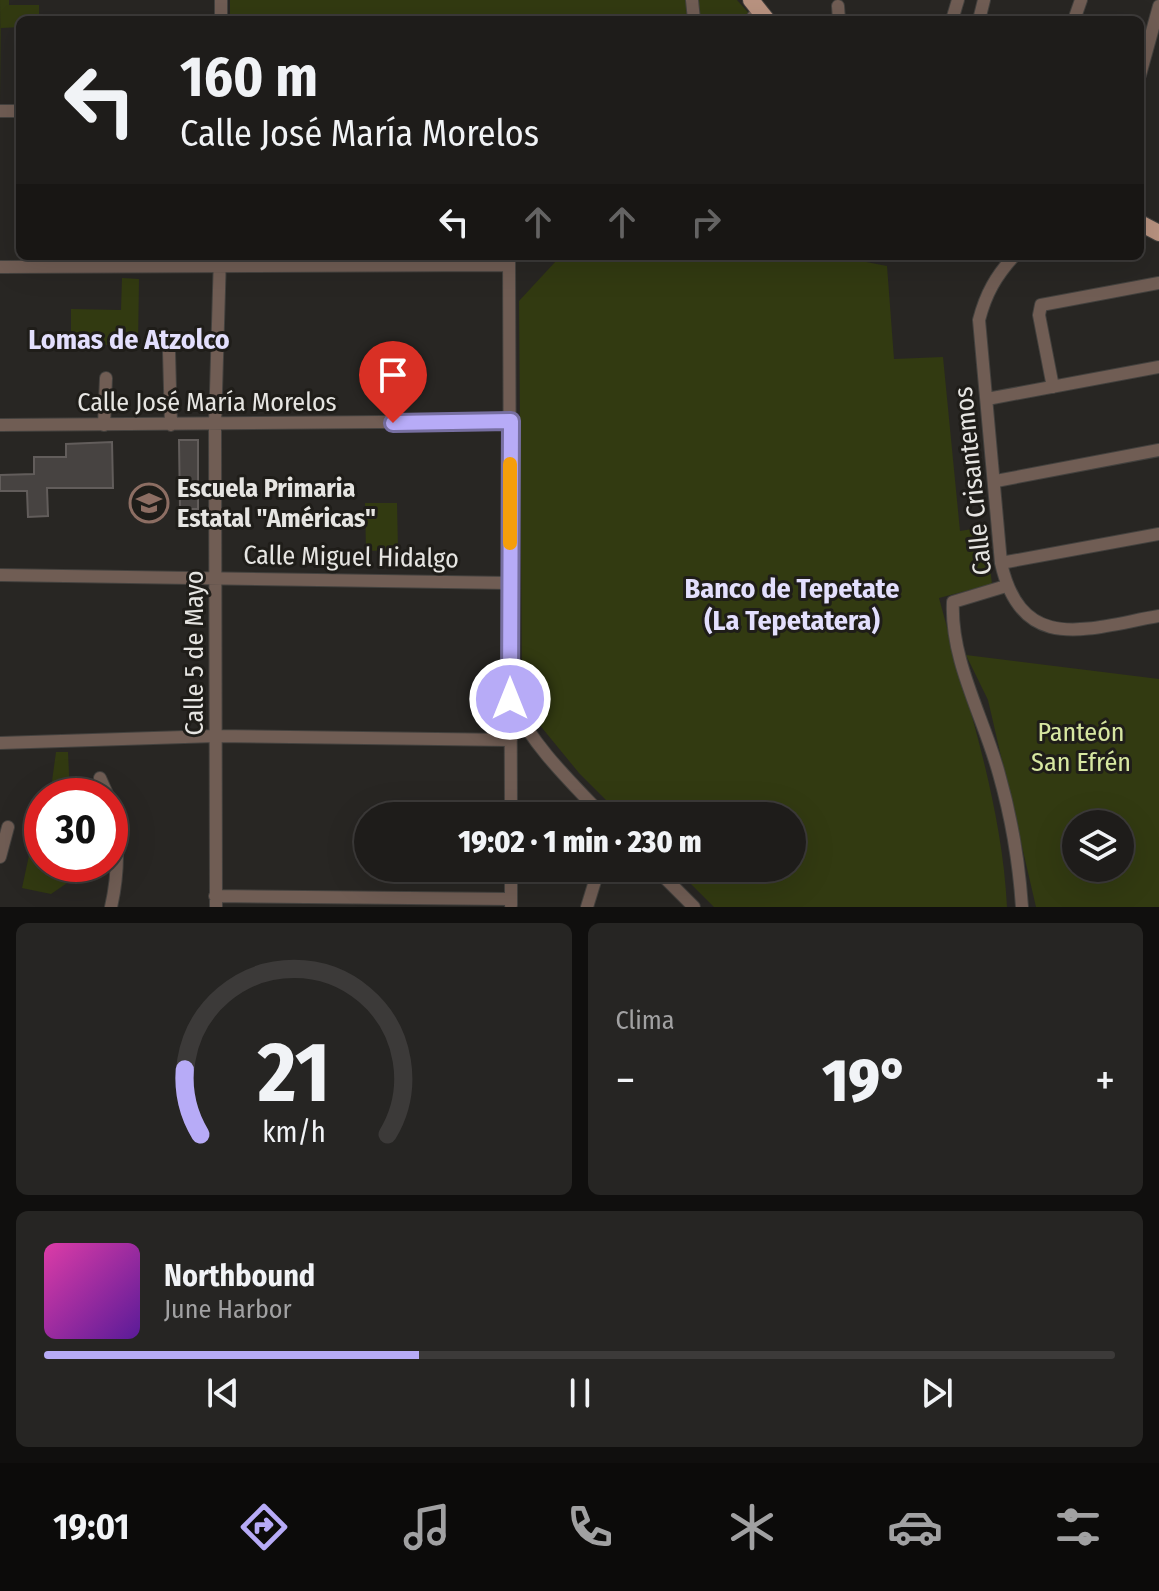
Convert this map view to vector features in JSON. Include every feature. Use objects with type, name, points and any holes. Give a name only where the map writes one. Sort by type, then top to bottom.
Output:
[{"type":"street","points":[[838,6],[839,16]]},
{"type":"street","points":[[1144,60],[1159,6]]},
{"type":"street","name":"Calle Crisantemos","points":[[1011,260],[995,278],[984,298],[979,320],[996,481],[1001,563],[1006,586],[1025,614],[1043,626],[1077,630],[1159,616]]},
{"type":"street","points":[[0,267],[154,262],[509,261],[511,802]]},
{"type":"street","name":"Calle 5 de Mayo","points":[[216,902],[215,425],[220,262]]},
{"type":"street","points":[[1053,387],[1039,315],[1041,305],[1159,283]]},
{"type":"street","points":[[169,352],[171,425]]},
{"type":"street","points":[[987,399],[1159,367]]},
{"type":"street","points":[[104,425],[106,378]]},
{"type":"street","name":"Calle José María Morelos","points":[[0,425],[511,421]]},
{"type":"street","points":[[996,481],[1159,450]]},
{"type":"street","points":[[1001,563],[1159,534]]},
{"type":"street","name":"Calle Miguel Hidalgo","points":[[0,575],[509,583]]},
{"type":"street","points":[[1006,586],[953,602],[952,618],[965,674],[1000,775],[1020,878],[1022,907]]},
{"type":"street","points":[[510,699],[523,724],[559,770],[590,802]]},
{"type":"street","points":[[0,743],[215,736],[511,740]]},
{"type":"street","points":[[0,857],[8,827]]},
{"type":"street","points":[[111,907],[115,882]]},
{"type":"street","points":[[216,902],[511,903],[511,882]]},
{"type":"street","points":[[587,907],[595,882]]},
{"type":"street","points":[[669,882],[694,907]]},
{"type":"green space","points":[[0,0],[9,0],[9,5],[39,5],[39,16],[16,16],[16,27],[1,28],[1,101]]},
{"type":"green space","points":[[230,0],[737,0],[751,16],[230,16]]},
{"type":"green space","points":[[555,260],[856,260],[887,266],[894,359],[943,357],[960,531],[985,527],[992,584],[939,598],[990,790],[1004,868],[1007,907],[714,907],[689,882],[806,882],[806,802],[608,802],[579,773],[538,723],[522,686],[519,301]]},
{"type":"green space","points":[[122,278],[139,279],[138,345],[71,345],[71,309],[121,310]]},
{"type":"green space","points":[[365,503],[397,503],[398,550],[366,551]]},
{"type":"green space","name":"Panteón San Efrén","points":[[966,655],[1159,679],[1159,907],[1036,907],[988,700]]},
{"type":"green space","points":[[56,752],[68,752],[69,778],[52,778]]},
{"type":"green space","points":[[24,879],[24,882],[69,882],[51,894],[22,888]]},
{"type":"building","points":[[179,440],[198,440],[198,509],[180,509]]},
{"type":"building","points":[[112,442],[113,488],[47,488],[48,516],[28,517],[27,491],[0,491],[0,475],[34,474],[34,457],[66,457],[66,444]]},
{"type":"slow traffic","points":[[510,464],[510,543]]},
{"type":"place","name":"Escuela Primaria Estatal \"Américas\"","points":[[149,503]]},
{"type":"district","name":"Lomas de Atzolco","points":[[129,339]]},
{"type":"district","name":"Banco de Tepetate (La Tepetatera)","points":[[792,604]]},
{"type":"route","points":[[393,423],[511,421],[510,699]]}]
